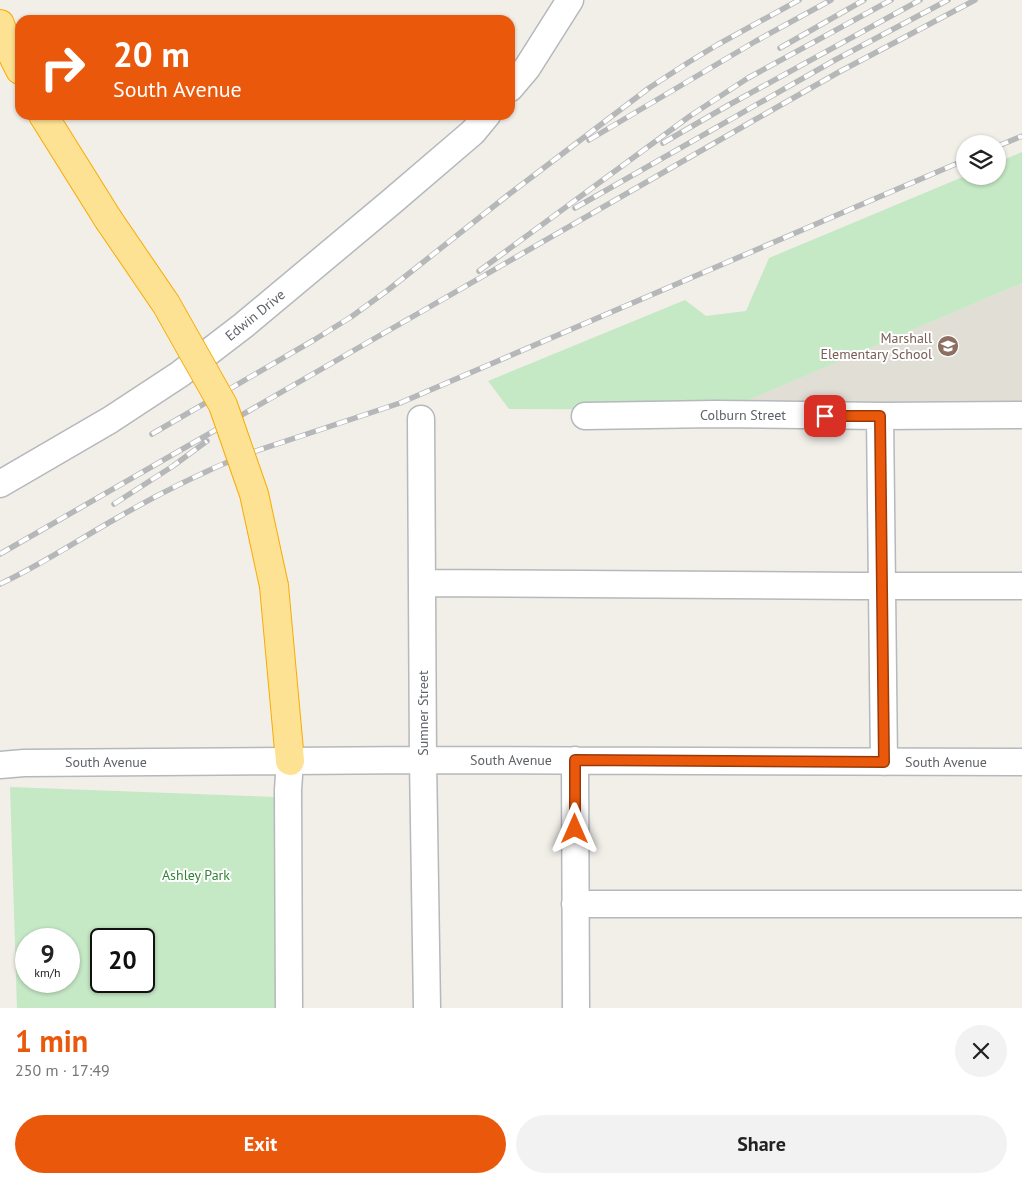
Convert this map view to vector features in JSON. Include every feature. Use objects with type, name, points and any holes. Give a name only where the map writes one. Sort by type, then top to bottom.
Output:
[{"type":"highway","points":[[0,24],[15,60]]},
{"type":"highway","points":[[46,120],[108,219],[166,304],[223,405],[254,494],[274,586],[290,761]]},
{"type":"street","points":[[515,82],[527,68],[570,0]]},
{"type":"street","name":"Edwin Drive","points":[[0,484],[110,420],[187,369],[244,325],[390,203],[473,132],[484,120]]},
{"type":"street","name":"Colburn Street","points":[[585,416],[715,414],[1022,416]]},
{"type":"street","points":[[880,416],[884,762]]},
{"type":"street","name":"Sumner Street","points":[[421,419],[427,1008]]},
{"type":"street","points":[[422,583],[1022,586]]},
{"type":"street","name":"South Avenue","points":[[0,765],[24,763],[423,760],[1022,762]]},
{"type":"street","points":[[575,760],[576,1008]]},
{"type":"street","points":[[289,1008],[288,790],[290,761]]},
{"type":"street","points":[[576,904],[1022,904]]},
{"type":"shaded area","name":"Marshall Elementary School","points":[[1022,283],[1022,415],[715,414]]},
{"type":"green space","points":[[1022,152],[1022,283],[725,410],[509,409],[488,381],[685,300],[706,316],[746,311],[769,258],[956,180],[956,185],[1006,185],[1006,159]]},
{"type":"green space","name":"Ashley Park","points":[[10,787],[277,797],[278,1008],[17,1008],[17,993],[80,993],[80,928],[15,928],[15,945]]},
{"type":"railway","points":[[152,434],[351,317],[649,88],[717,45],[799,0]]},
{"type":"railway","points":[[589,140],[756,41],[831,0]]},
{"type":"railway","points":[[780,48],[864,0]]},
{"type":"railway","points":[[479,271],[690,116],[748,78],[891,0]]},
{"type":"railway","points":[[663,143],[920,0]]},
{"type":"railway","points":[[575,208],[835,60],[948,0]]},
{"type":"railway","points":[[0,554],[751,122],[839,72],[975,0]]},
{"type":"railway","points":[[1006,143],[1022,136]]},
{"type":"railway","points":[[0,584],[45,561],[102,526],[148,501],[228,462],[400,403],[956,164]]},
{"type":"railway","points":[[114,504],[173,466],[207,441]]},
{"type":"place","name":"Marshall Elementary School","points":[[948,346]]},
{"type":"route","points":[[575,829],[575,760],[884,762],[880,416],[825,416]]}]
